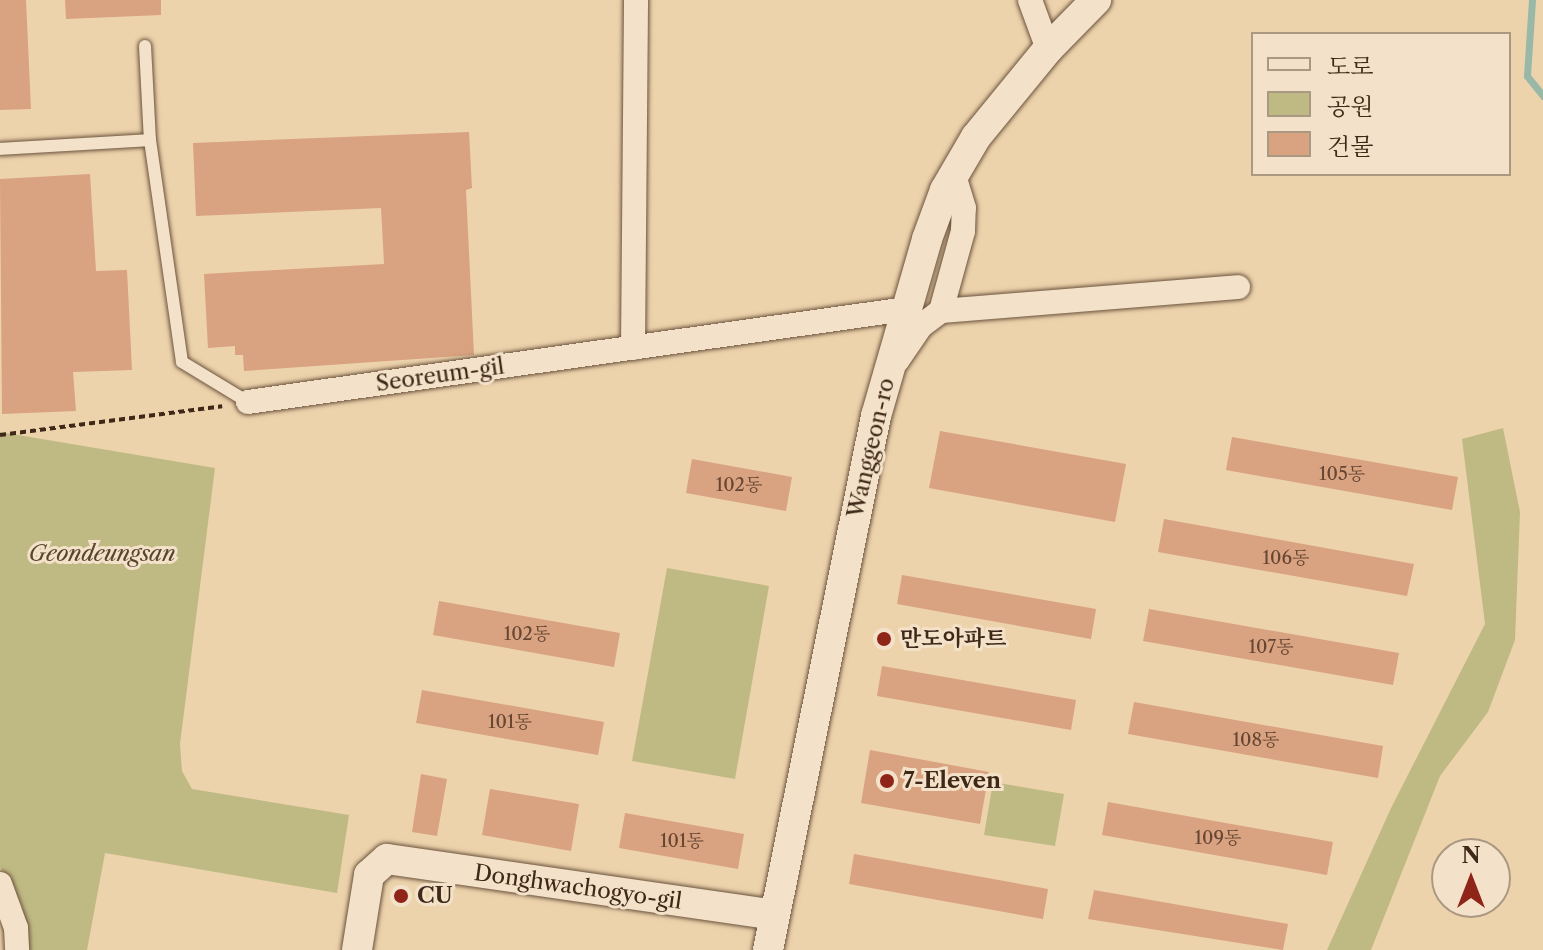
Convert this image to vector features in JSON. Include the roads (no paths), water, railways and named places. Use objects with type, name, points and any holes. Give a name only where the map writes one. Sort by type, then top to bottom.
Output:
[{"type":"street","points":[[633,348],[636,0]]},
{"type":"street","points":[[1030,0],[1048,49]]},
{"type":"street","name":"Wanggeon-ro","points":[[768,950],[887,377],[906,309],[954,175],[976,137],[1048,49],[1096,0]]},
{"type":"street","points":[[941,311],[963,231],[964,208],[954,175]]},
{"type":"street","points":[[887,377],[921,326],[941,311],[1238,287]]},
{"type":"street","name":"Seoreum-gil","points":[[248,402],[906,309]]},
{"type":"street","name":"Donghwachogyo-gil","points":[[357,950],[369,875],[387,859],[774,915]]},
{"type":"street","points":[[0,884],[16,928],[17,950]]},
{"type":"lane","points":[[145,46],[150,140],[182,362],[248,402]]},
{"type":"lane","points":[[0,149],[150,140]]},
{"type":"waterway","points":[[1532,0],[1527,76],[1543,96]]},
{"type":"place","name":"만도아파트","points":[[884,639]]},
{"type":"place","name":"7-Eleven","points":[[887,781]]},
{"type":"place","name":"CU","points":[[401,896]]},
{"type":"park label","name":"Geondeungsan","points":[[102,554]]}]
